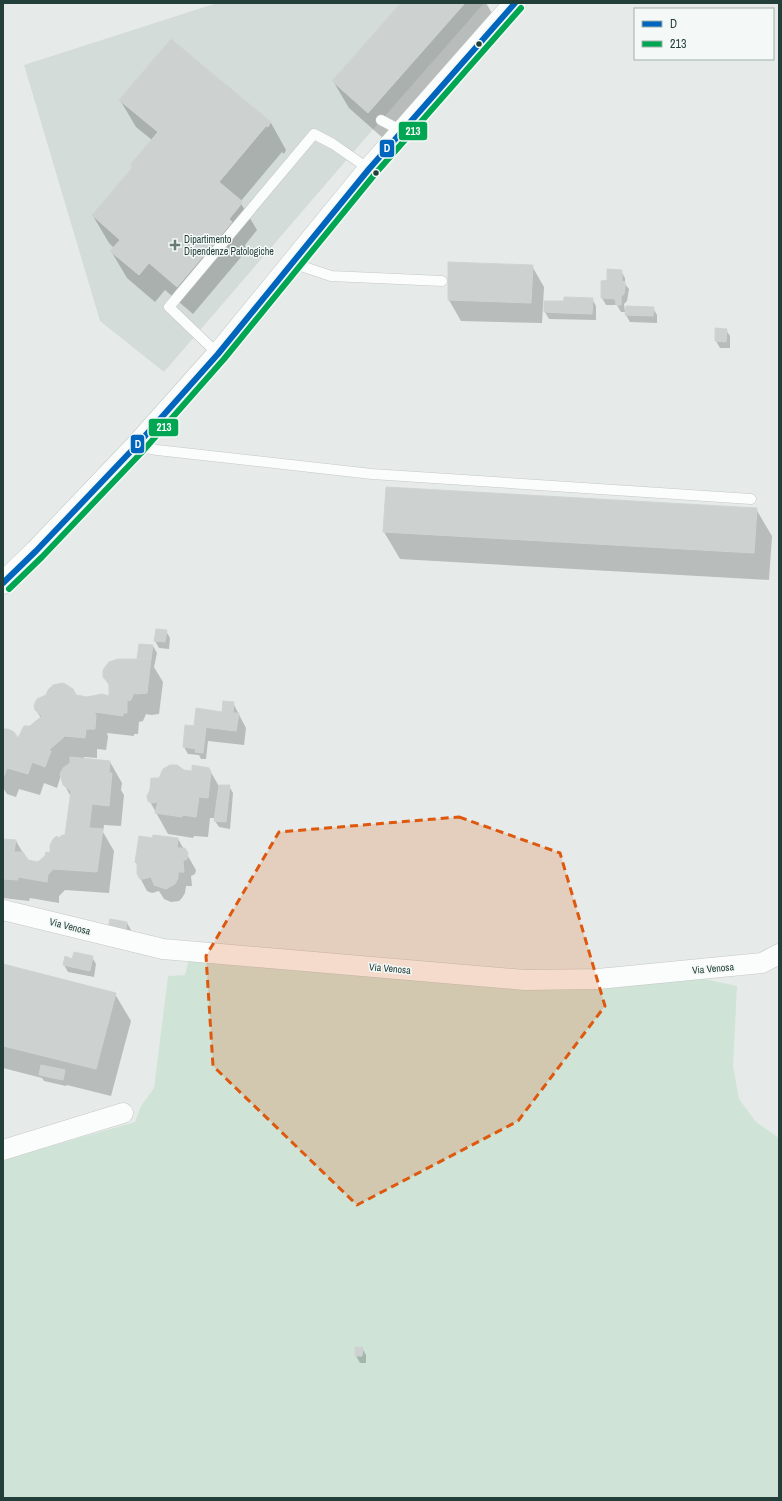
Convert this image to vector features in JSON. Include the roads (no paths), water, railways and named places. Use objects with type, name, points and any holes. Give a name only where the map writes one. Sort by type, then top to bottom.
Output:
[{"type":"main road","points":[[3,583],[36,551],[136,446],[218,354],[369,169],[514,3]]},
{"type":"street","name":"Via Venosa","points":[[3,910],[163,949],[525,980],[598,979],[762,963],[779,954]]},
{"type":"street","points":[[3,1150],[123,1113]]},
{"type":"lane","points":[[381,120],[402,131]]},
{"type":"lane","points":[[218,354],[169,307],[314,134],[333,144],[369,169]]},
{"type":"lane","points":[[292,263],[331,276],[442,281]]},
{"type":"lane","points":[[136,446],[157,450],[372,474],[751,499]]},
{"type":"place","name":"Dipartimento Dipendenze Patologiche","points":[[175,245]]}]
